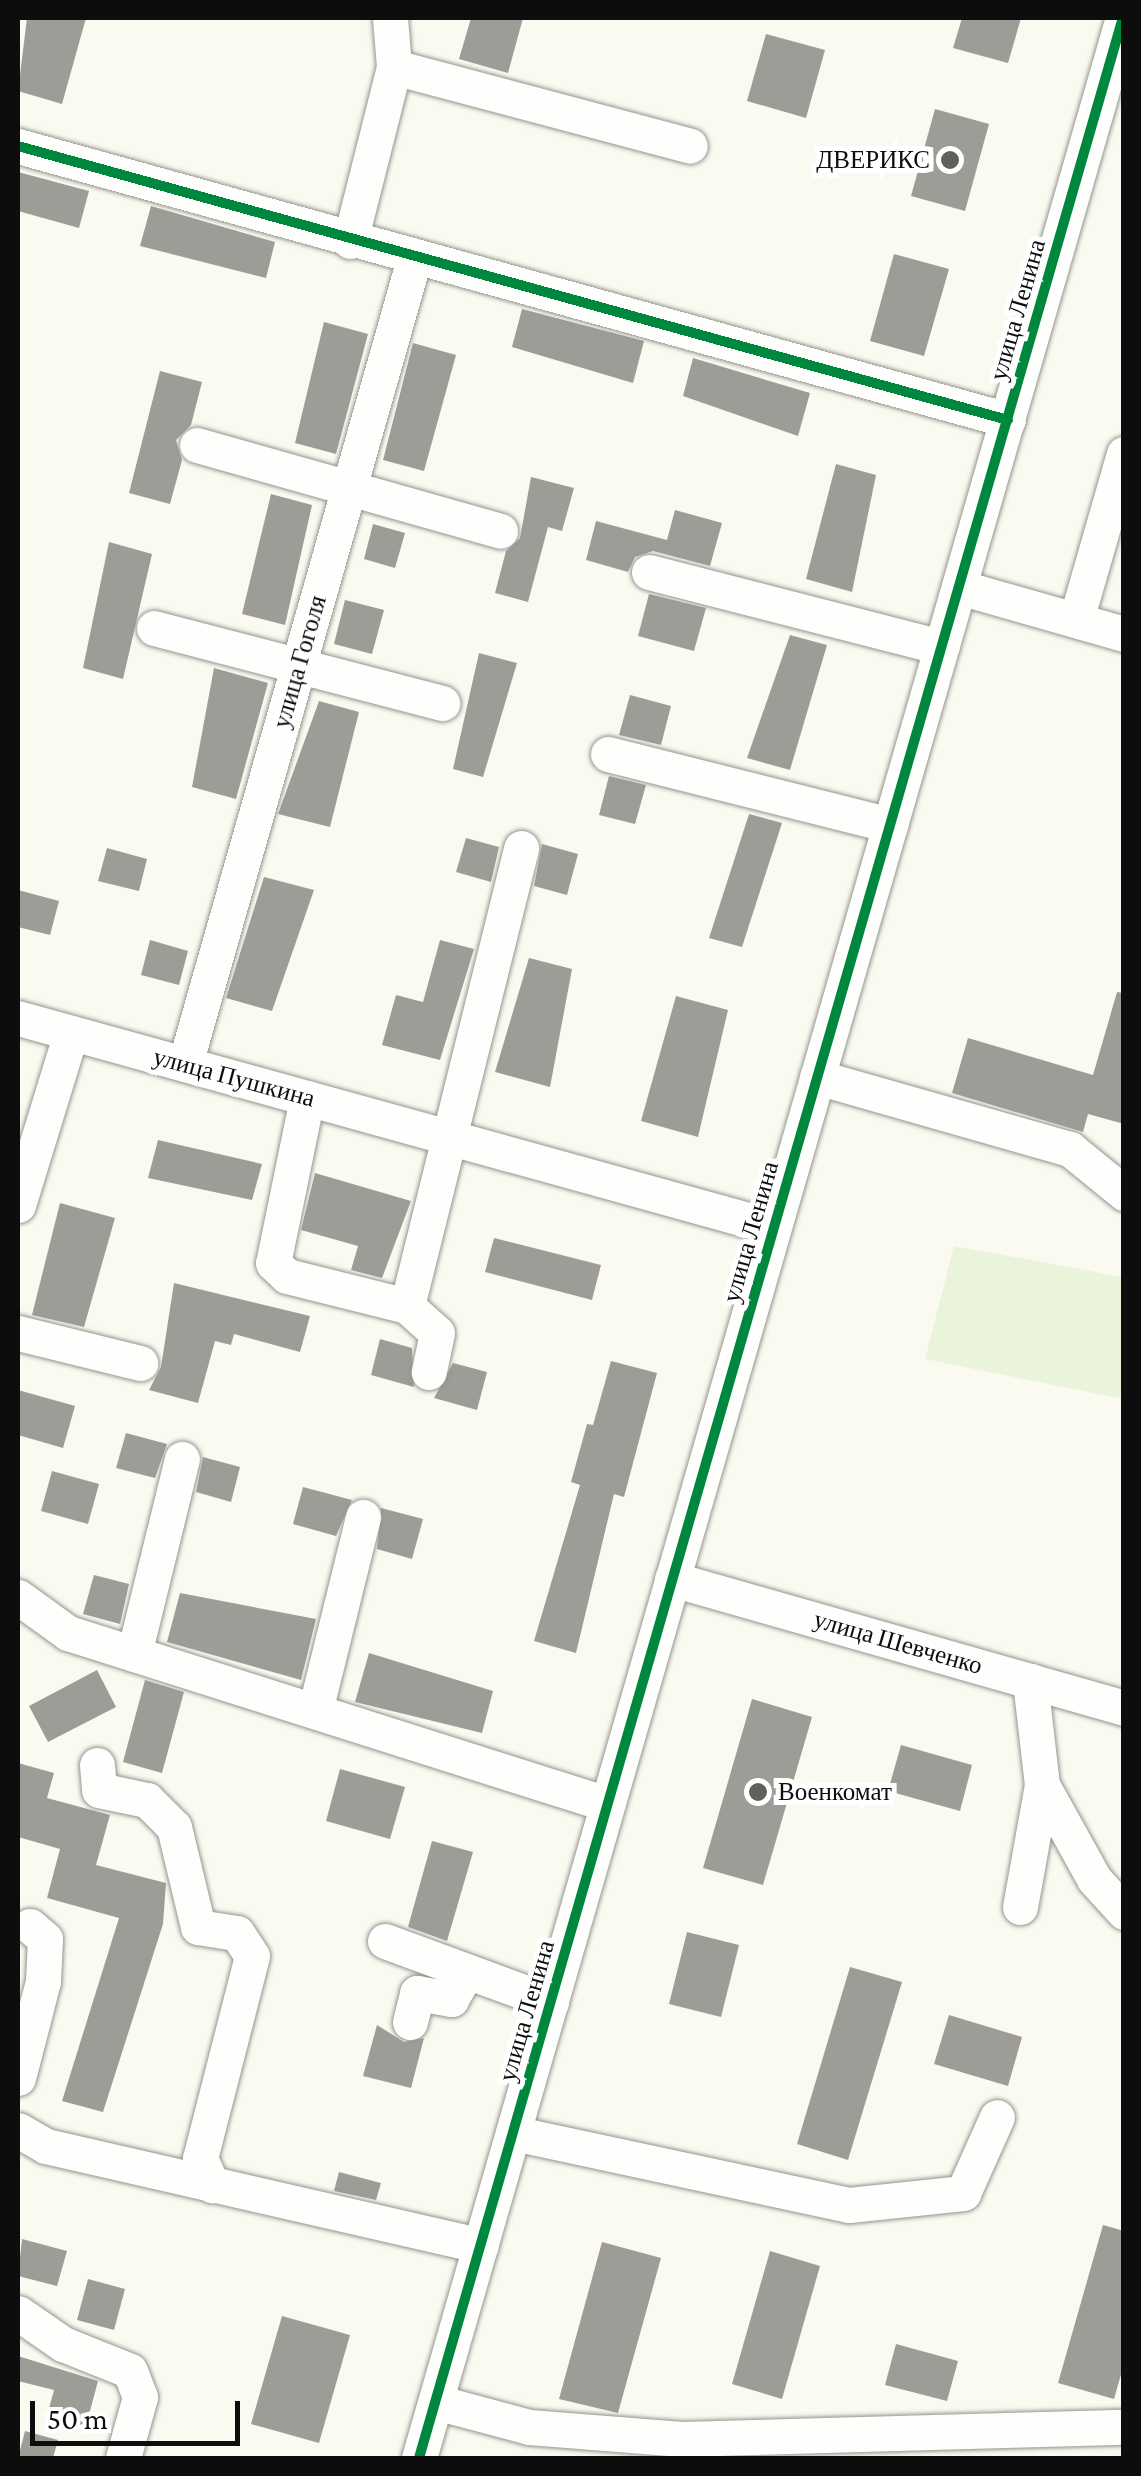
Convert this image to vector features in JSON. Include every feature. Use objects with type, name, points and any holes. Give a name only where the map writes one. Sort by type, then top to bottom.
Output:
[{"type":"street","points":[[350,242],[394,67],[390,18]]},
{"type":"street","name":"улица Ленина","points":[[420,2458],[1124,18]]},
{"type":"street","points":[[394,67],[690,146]]},
{"type":"street","points":[[18,146],[414,260],[1008,420]]},
{"type":"street","name":"улица Гоголя","points":[[186,1064],[414,260]]},
{"type":"street","points":[[197,445],[500,531]]},
{"type":"street","points":[[1076,620],[1124,454]]},
{"type":"street","points":[[648,572],[942,647]]},
{"type":"street","points":[[959,587],[1124,634]]},
{"type":"street","points":[[154,628],[442,703]]},
{"type":"street","points":[[608,754],[890,824]]},
{"type":"street","points":[[407,1306],[521,848]]},
{"type":"street","name":"улица Пушкина","points":[[18,1018],[774,1227]]},
{"type":"street","points":[[18,1205],[71,1033]]},
{"type":"street","points":[[817,1076],[1070,1149],[1124,1193]]},
{"type":"street","points":[[307,1098],[273,1263],[287,1276],[407,1306],[437,1333],[429,1372]]},
{"type":"street","points":[[18,1333],[140,1362]]},
{"type":"street","points":[[134,1654],[182,1460]]},
{"type":"street","points":[[315,1712],[363,1517]]},
{"type":"street","name":"улица Шевченко","points":[[672,1579],[1124,1708]]},
{"type":"street","points":[[18,1596],[68,1633],[608,1804]]},
{"type":"street","points":[[1020,1907],[1042,1785],[1030,1681]]},
{"type":"street","points":[[98,1766],[99,1790],[146,1800],[174,1827],[198,1927],[237,1933],[252,1956],[200,2158],[212,2185]]},
{"type":"street","points":[[1042,1785],[1094,1880],[1124,1912]]},
{"type":"street","points":[[18,2078],[43,1980],[45,1939],[30,1926]]},
{"type":"street","points":[[384,1942],[551,2002]]},
{"type":"street","points":[[410,2022],[417,1993],[451,1998],[467,1971]]},
{"type":"street","points":[[513,2133],[848,2205],[963,2193],[997,2117]]},
{"type":"street","points":[[18,2130],[46,2146],[480,2246]]},
{"type":"street","points":[[18,2314],[63,2344],[130,2371],[140,2396],[123,2458]]},
{"type":"street","points":[[436,2402],[529,2427],[682,2449],[940,2447],[1124,2426]]},
{"type":"green space","points":[[954,1246],[1123,1277],[1123,1399],[925,1359]]},
{"type":"building","points":[[27,18],[86,18],[62,104],[18,91]]},
{"type":"building","points":[[471,18],[523,18],[508,73],[459,59]]},
{"type":"building","points":[[962,18],[1021,18],[1008,63],[953,48]]},
{"type":"building","points":[[766,34],[825,50],[806,118],[747,101]]},
{"type":"building","name":"ДВЕРИКС","points":[[935,109],[989,124],[965,211],[911,196]]},
{"type":"building","points":[[18,172],[89,191],[79,228],[18,211]]},
{"type":"building","points":[[151,206],[275,242],[266,278],[140,246]]},
{"type":"building","points":[[894,254],[949,269],[924,356],[870,341]]},
{"type":"building","points":[[522,309],[644,341],[633,383],[512,347]]},
{"type":"building","points":[[324,322],[368,334],[336,454],[295,443]]},
{"type":"building","points":[[413,343],[456,355],[424,471],[383,460]]},
{"type":"building","points":[[693,358],[810,393],[798,436],[683,396]]},
{"type":"building","points":[[160,371],[202,382],[191,425],[176,440],[182,460],[170,504],[129,493]]},
{"type":"building","points":[[836,464],[876,475],[852,592],[806,579]]},
{"type":"building","points":[[531,477],[574,488],[562,531],[548,527],[528,602],[495,593],[506,551],[520,538]]},
{"type":"building","points":[[271,494],[312,505],[285,625],[242,614]]},
{"type":"building","points":[[675,510],[722,523],[710,566],[653,551],[635,557],[628,572],[586,560],[596,521],[667,540]]},
{"type":"building","points":[[373,524],[405,533],[395,568],[364,559]]},
{"type":"building","points":[[109,542],[152,554],[123,679],[83,668]]},
{"type":"building","points":[[649,594],[706,608],[694,651],[638,636]]},
{"type":"building","points":[[345,600],[384,610],[372,654],[334,644]]},
{"type":"building","points":[[790,635],[827,645],[790,770],[747,758]]},
{"type":"building","points":[[479,653],[517,663],[483,777],[453,769]]},
{"type":"building","points":[[214,668],[268,683],[236,799],[192,787]]},
{"type":"building","points":[[630,695],[671,706],[661,745],[619,735]]},
{"type":"building","points":[[319,701],[359,712],[330,827],[278,814]]},
{"type":"building","points":[[609,776],[646,785],[635,824],[599,815]]},
{"type":"building","points":[[749,814],[782,823],[742,947],[709,938]]},
{"type":"building","points":[[466,838],[499,847],[491,882],[456,872]]},
{"type":"building","points":[[542,844],[578,854],[567,895],[534,886]]},
{"type":"building","points":[[107,848],[147,859],[139,891],[98,881]]},
{"type":"building","points":[[264,877],[314,890],[272,1011],[226,998]]},
{"type":"building","points":[[18,890],[59,901],[50,935],[18,927]]},
{"type":"building","points":[[150,940],[188,951],[179,985],[141,975]]},
{"type":"building","points":[[440,940],[474,949],[440,1060],[382,1045],[396,995],[423,1002]]},
{"type":"building","points":[[529,958],[572,969],[550,1087],[495,1072]]},
{"type":"building","points":[[1117,992],[1124,993],[1124,1124],[1088,1114],[1083,1132],[952,1093],[968,1038],[1093,1075]]},
{"type":"building","points":[[676,996],[728,1010],[698,1137],[641,1121]]},
{"type":"building","points":[[158,1140],[262,1164],[252,1200],[148,1178]]},
{"type":"building","points":[[315,1173],[411,1201],[382,1278],[351,1270],[358,1246],[301,1230]]},
{"type":"building","points":[[60,1203],[115,1218],[84,1327],[32,1315]]},
{"type":"building","points":[[494,1238],[601,1265],[592,1300],[485,1272]]},
{"type":"building","points":[[174,1283],[310,1316],[300,1352],[234,1334],[231,1345],[215,1341],[198,1403],[149,1390],[161,1367]]},
{"type":"building","points":[[380,1339],[412,1348],[414,1387],[371,1375]]},
{"type":"building","points":[[611,1361],[657,1373],[624,1497],[614,1494],[576,1653],[534,1641],[580,1485],[571,1482],[587,1424],[593,1425]]},
{"type":"building","points":[[453,1363],[487,1372],[477,1410],[434,1398]]},
{"type":"building","points":[[18,1390],[75,1406],[63,1448],[18,1435]]},
{"type":"building","points":[[126,1433],[167,1444],[155,1478],[116,1468]]},
{"type":"building","points":[[203,1457],[240,1467],[231,1502],[196,1492]]},
{"type":"building","points":[[52,1471],[99,1484],[88,1524],[41,1511]]},
{"type":"building","points":[[303,1487],[352,1500],[336,1536],[293,1524]]},
{"type":"building","points":[[381,1508],[423,1519],[412,1559],[377,1549]]},
{"type":"building","points":[[94,1575],[129,1584],[120,1624],[83,1614]]},
{"type":"building","points":[[180,1593],[316,1619],[301,1680],[167,1642]]},
{"type":"building","points":[[369,1653],[493,1691],[482,1733],[355,1702]]},
{"type":"building","points":[[97,1670],[116,1707],[48,1742],[29,1706]]},
{"type":"building","points":[[145,1680],[184,1692],[162,1773],[123,1762]]},
{"type":"building","name":"Военкомат","points":[[752,1699],[812,1717],[763,1885],[703,1868]]},
{"type":"building","points":[[901,1745],[972,1765],[960,1811],[888,1791]]},
{"type":"building","points":[[18,1763],[54,1773],[47,1798],[110,1815],[96,1865],[166,1883],[163,1924],[103,2112],[62,2101],[119,1918],[47,1898],[60,1849],[18,1837]]},
{"type":"building","points":[[340,1769],[405,1787],[390,1839],[326,1821]]},
{"type":"building","points":[[432,1841],[473,1852],[447,1941],[408,1927]]},
{"type":"building","points":[[687,1932],[739,1945],[721,2017],[669,2004]]},
{"type":"building","points":[[850,1967],[902,1982],[848,2160],[797,2144]]},
{"type":"building","points":[[949,2015],[1022,2037],[1008,2086],[934,2064]]},
{"type":"building","points":[[377,2025],[404,2042],[424,2038],[411,2088],[363,2076]]},
{"type":"building","points":[[339,2172],[381,2183],[376,2200],[334,2191]]},
{"type":"building","points":[[1103,2225],[1124,2231],[1124,2364],[1114,2399],[1058,2383]]},
{"type":"building","points":[[22,2239],[67,2251],[57,2286],[18,2276]]},
{"type":"building","points":[[602,2242],[661,2258],[618,2413],[559,2399]]},
{"type":"building","points":[[770,2251],[820,2266],[782,2399],[732,2384]]},
{"type":"building","points":[[88,2279],[125,2289],[114,2330],[77,2320]]},
{"type":"building","points":[[282,2316],[350,2335],[319,2443],[251,2424]]},
{"type":"building","points":[[896,2344],[958,2361],[947,2401],[885,2385]]},
{"type":"building","points":[[18,2356],[98,2381],[86,2426],[47,2416],[54,2390],[18,2381]]},
{"type":"building","points":[[25,2431],[58,2440],[53,2458],[18,2458]]},
{"type":"cycle path","points":[[419,2458],[1123,18]]},
{"type":"cycle path","points":[[18,146],[1008,420]]},
{"type":"place","name":"ДВЕРИКС","points":[[950,160]]},
{"type":"place","name":"Военкомат","points":[[758,1792]]}]
